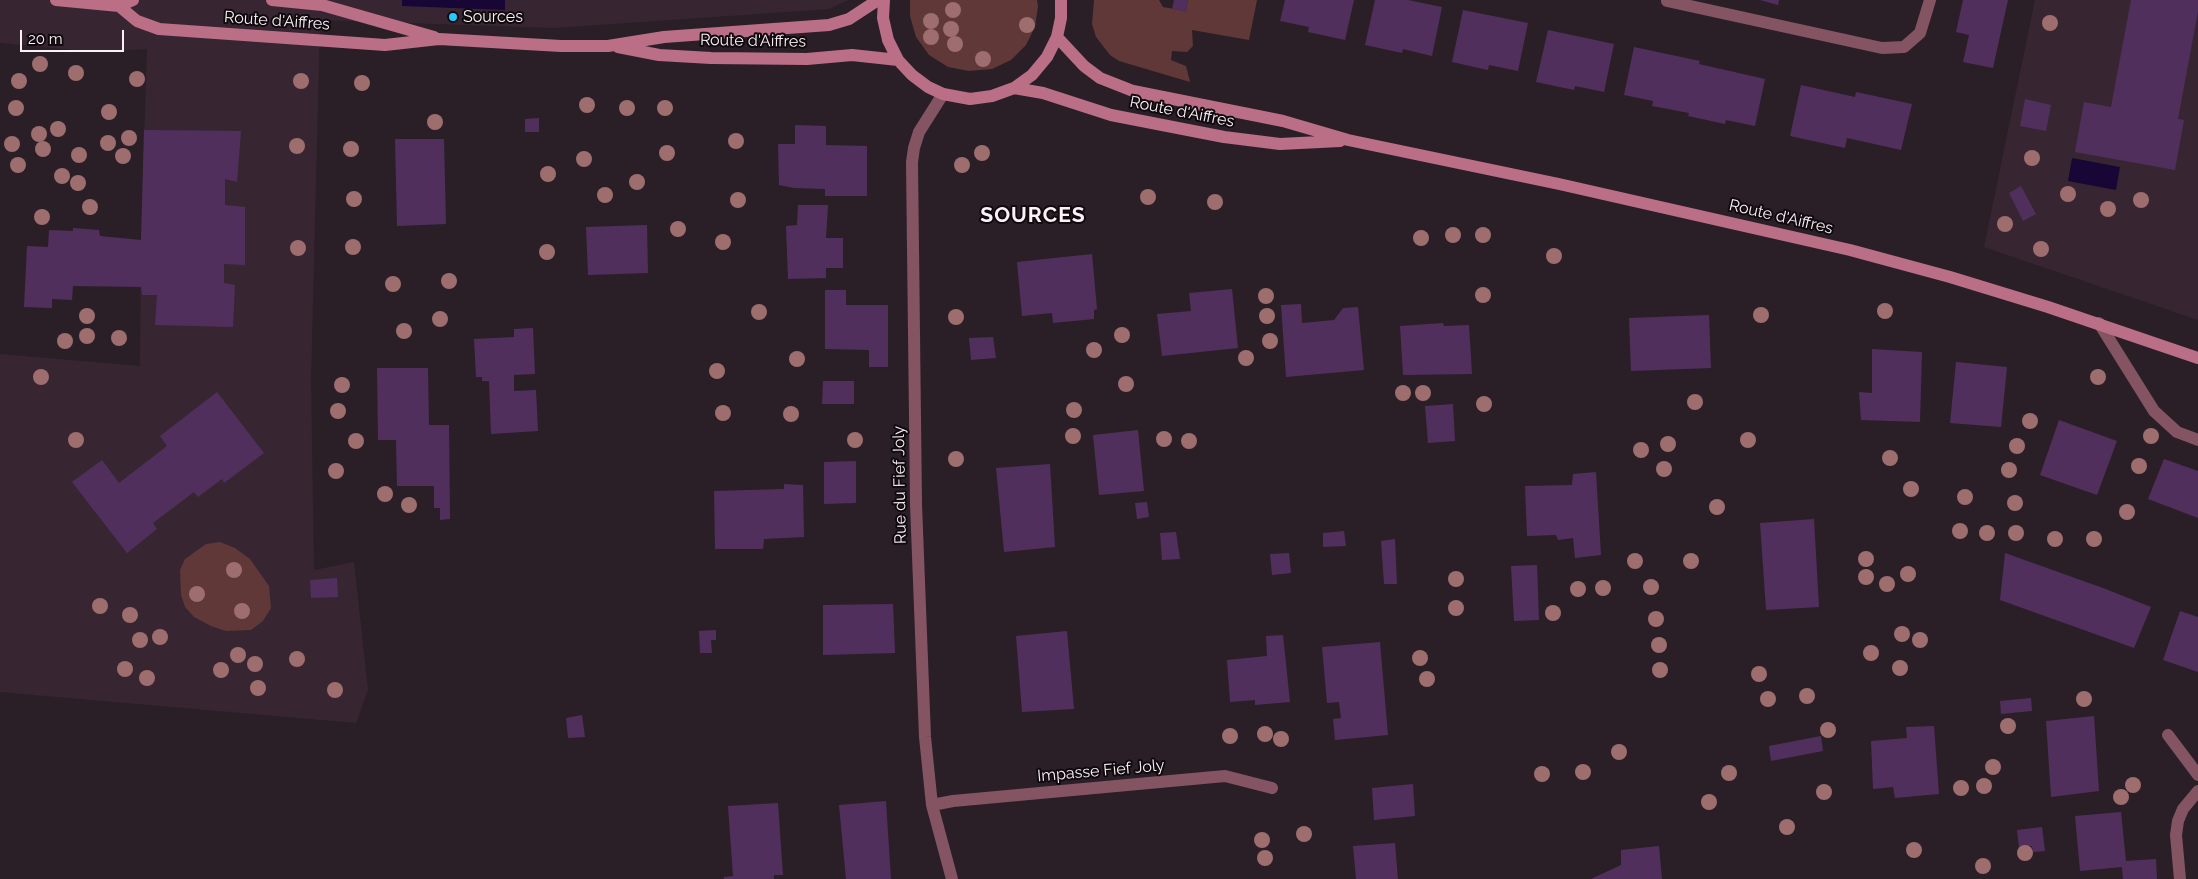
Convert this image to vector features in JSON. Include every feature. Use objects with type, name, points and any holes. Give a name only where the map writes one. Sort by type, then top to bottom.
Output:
[{"type":"main road","points":[[56,0],[119,6],[133,0]]},
{"type":"main road","name":"Route d'Aiffres","points":[[272,0],[322,6],[439,39]]},
{"type":"main road","name":"Route d'Aiffres","points":[[119,6],[137,21],[159,29],[385,45],[439,39],[561,46],[608,46],[664,37],[829,26],[849,19],[878,0]]},
{"type":"main road","points":[[884,0],[883,18],[888,40],[898,60],[912,76],[928,88],[943,94],[970,99],[992,96],[1014,88],[1032,75],[1047,58],[1057,37],[1061,18],[1061,0]]},
{"type":"main road","name":"Route d'Aiffres","points":[[1057,37],[1084,66],[1100,78],[1116,85],[1180,101],[1283,120],[1348,140],[1559,184],[1850,250],[1950,277],[2099,323],[2198,358]]},
{"type":"main road","name":"Route d'Aiffres","points":[[608,46],[659,55],[710,58],[807,59],[852,55],[898,60]]},
{"type":"main road","name":"Route d'Aiffres","points":[[1014,88],[1044,93],[1111,115],[1224,137],[1280,144],[1348,140]]},
{"type":"street","points":[[1666,0],[1882,48],[1904,47],[1920,33],[1930,0]]},
{"type":"street","name":"Rue du Fief Joly","points":[[943,94],[920,132],[914,148],[912,162],[916,504],[924,737],[932,805],[952,879]]},
{"type":"street","points":[[2099,323],[2154,411],[2177,432],[2198,440]]},
{"type":"street","points":[[2168,735],[2198,774]]},
{"type":"street","name":"Impasse Fief Joly","points":[[932,805],[962,800],[1225,776],[1272,788]]},
{"type":"street","points":[[2180,879],[2176,835],[2178,821],[2184,809],[2198,791]]},
{"type":"shaded area","points":[[0,0],[848,0],[829,9],[554,28],[320,20],[311,379],[314,570],[354,562],[368,690],[356,723],[0,692],[0,354],[140,366],[141,240],[147,49],[97,52],[0,43]]},
{"type":"shaded area","points":[[402,0],[505,0],[505,10],[402,6]]},
{"type":"shaded area","points":[[910,0],[1037,0],[1038,6],[1035,27],[1026,45],[1011,60],[992,69],[969,71],[948,67],[929,55],[916,37],[910,16]]},
{"type":"shaded area","points":[[1094,0],[1159,0],[1163,7],[1186,11],[1188,0],[1257,0],[1249,40],[1192,30],[1193,46],[1187,52],[1172,51],[1171,60],[1186,66],[1190,82],[1119,61],[1110,55],[1096,37],[1092,24]]},
{"type":"shaded area","points":[[2035,0],[2198,0],[2198,320],[1984,247]]},
{"type":"shaded area","points":[[2072,158],[2120,167],[2116,190],[2068,181]]},
{"type":"shaded area","points":[[220,542],[235,548],[250,559],[269,586],[271,608],[263,621],[251,630],[226,631],[211,626],[194,617],[185,607],[181,595],[180,570],[185,559],[206,544]]},
{"type":"building","points":[[1174,0],[1188,0],[1186,12],[1172,9]]},
{"type":"building","points":[[1285,0],[1354,0],[1345,40],[1308,32],[1309,27],[1280,21]]},
{"type":"building","points":[[1375,0],[1408,0],[1442,7],[1432,56],[1403,49],[1402,53],[1365,45]]},
{"type":"building","points":[[1760,0],[1779,0],[1778,5]]},
{"type":"building","points":[[1963,0],[2008,0],[1993,68],[1963,62],[1969,35],[1956,32]]},
{"type":"building","points":[[2131,0],[2198,0],[2198,11],[2178,119],[2184,120],[2175,170],[2075,152],[2084,102],[2111,107]]},
{"type":"building","points":[[1463,10],[1528,23],[1518,71],[1489,65],[1488,70],[1452,62]]},
{"type":"building","points":[[1548,30],[1614,44],[1604,92],[1575,86],[1574,90],[1536,82]]},
{"type":"building","points":[[1634,47],[1700,61],[1699,64],[1765,79],[1755,126],[1726,120],[1725,124],[1688,116],[1689,113],[1652,106],[1653,101],[1624,95]]},
{"type":"building","points":[[1801,85],[1855,97],[1856,92],[1912,104],[1901,150],[1847,138],[1845,148],[1790,136]]},
{"type":"building","points":[[2025,99],[2051,105],[2046,131],[2020,126]]},
{"type":"building","points":[[539,118],[539,132],[525,132],[525,119]]},
{"type":"building","points":[[795,125],[826,126],[826,145],[867,146],[867,196],[825,196],[825,189],[794,188],[779,185],[778,144],[795,144]]},
{"type":"building","points":[[144,130],[241,131],[237,182],[225,179],[225,205],[245,207],[245,265],[224,264],[224,283],[235,285],[233,327],[155,325],[157,295],[142,295],[141,287],[73,286],[72,300],[52,299],[52,308],[24,307],[27,246],[48,247],[49,230],[73,231],[73,228],[99,230],[100,236],[141,240]]},
{"type":"building","points":[[395,139],[444,139],[446,224],[397,226]]},
{"type":"building","points":[[2021,186],[2036,214],[2023,221],[2009,193]]},
{"type":"building","points":[[798,205],[828,205],[826,238],[843,238],[843,268],[826,268],[826,278],[788,279],[786,226],[797,225]]},
{"type":"building","points":[[647,225],[648,273],[588,275],[586,227]]},
{"type":"building","points":[[1092,254],[1097,309],[1094,310],[1094,319],[1053,323],[1052,313],[1022,316],[1017,262]]},
{"type":"building","points":[[1232,289],[1238,348],[1162,356],[1157,314],[1191,311],[1189,293]]},
{"type":"building","points":[[825,290],[846,290],[846,305],[888,305],[888,367],[869,367],[869,350],[825,349]]},
{"type":"building","points":[[1301,304],[1302,323],[1334,320],[1343,308],[1358,307],[1364,370],[1286,377],[1281,305]]},
{"type":"building","points":[[1709,315],[1711,368],[1631,371],[1629,318]]},
{"type":"building","points":[[1443,323],[1444,326],[1469,325],[1472,374],[1403,375],[1400,326]]},
{"type":"building","points":[[533,328],[535,374],[514,375],[514,391],[536,390],[538,431],[491,434],[489,381],[482,381],[482,377],[476,377],[474,339],[514,337],[514,329]]},
{"type":"building","points":[[993,337],[996,358],[971,360],[969,338]]},
{"type":"building","points":[[1872,349],[1922,352],[1920,422],[1861,420],[1859,392],[1872,393]]},
{"type":"building","points":[[1956,362],[2007,367],[2001,427],[1950,423]]},
{"type":"building","points":[[377,368],[428,368],[429,425],[449,425],[450,519],[440,520],[440,508],[434,508],[434,486],[397,486],[396,440],[378,440]]},
{"type":"building","points":[[823,381],[854,381],[854,404],[822,404]]},
{"type":"building","points":[[217,392],[264,453],[224,483],[222,479],[198,497],[194,492],[153,523],[157,529],[127,553],[72,482],[102,460],[119,483],[167,446],[160,436]]},
{"type":"building","points":[[1453,404],[1455,441],[1428,443],[1425,406]]},
{"type":"building","points":[[2059,420],[2117,441],[2097,495],[2040,475]]},
{"type":"building","points":[[1138,430],[1144,491],[1099,495],[1093,435]]},
{"type":"building","points":[[2164,459],[2198,471],[2198,518],[2148,499]]},
{"type":"building","points":[[856,461],[856,503],[824,504],[824,462]]},
{"type":"building","points":[[1050,464],[1055,547],[1004,552],[996,468]]},
{"type":"building","points":[[1596,472],[1601,555],[1575,558],[1573,538],[1558,540],[1556,535],[1527,536],[1525,486],[1572,485],[1573,474]]},
{"type":"building","points":[[784,484],[803,485],[804,537],[764,539],[763,549],[715,549],[714,491],[784,489]]},
{"type":"building","points":[[1147,502],[1149,517],[1137,519],[1135,503]]},
{"type":"building","points":[[1814,519],[1819,607],[1766,610],[1760,523]]},
{"type":"building","points":[[1344,531],[1346,546],[1323,547],[1323,533]]},
{"type":"building","points":[[1176,532],[1180,559],[1162,560],[1160,533]]},
{"type":"building","points":[[1395,539],[1397,584],[1384,584],[1381,541]]},
{"type":"building","points":[[1289,553],[1291,573],[1272,575],[1270,554]]},
{"type":"building","points":[[2005,553],[2151,607],[2134,648],[2000,600]]},
{"type":"building","points":[[1537,565],[1539,620],[1514,621],[1511,566]]},
{"type":"building","points":[[337,578],[338,597],[311,598],[310,580]]},
{"type":"building","points":[[893,604],[895,653],[823,655],[823,605]]},
{"type":"building","points":[[2180,611],[2198,617],[2198,672],[2163,660]]},
{"type":"building","points":[[716,630],[716,640],[711,640],[712,653],[700,653],[699,631]]},
{"type":"building","points":[[1067,631],[1074,709],[1022,712],[1016,636]]},
{"type":"building","points":[[1283,635],[1290,702],[1255,705],[1255,700],[1230,702],[1227,660],[1267,656],[1266,636]]},
{"type":"building","points":[[1380,642],[1388,735],[1335,740],[1333,719],[1341,718],[1339,702],[1327,703],[1322,647]]},
{"type":"building","points":[[2031,698],[2032,711],[2001,714],[2000,701]]},
{"type":"building","points":[[582,715],[585,737],[568,738],[566,718]]},
{"type":"building","points":[[2094,716],[2099,791],[2051,797],[2046,721]]},
{"type":"building","points":[[1934,726],[1939,794],[1895,798],[1893,787],[1873,789],[1871,741],[1907,738],[1906,727]]},
{"type":"building","points":[[1821,736],[1823,751],[1771,761],[1769,746]]},
{"type":"building","points":[[1413,784],[1415,816],[1374,820],[1372,788]]},
{"type":"building","points":[[886,801],[891,879],[846,879],[839,805]]},
{"type":"building","points":[[778,803],[783,875],[774,875],[774,879],[724,879],[724,877],[733,876],[728,806]]},
{"type":"building","points":[[2121,812],[2126,861],[2156,859],[2157,879],[2123,879],[2122,867],[2080,871],[2075,816]]},
{"type":"building","points":[[2042,827],[2045,851],[2033,852],[2032,846],[2019,848],[2017,830]]},
{"type":"building","points":[[1395,843],[1398,879],[1356,879],[1353,846]]},
{"type":"building","points":[[1659,846],[1662,879],[1591,879],[1621,865],[1621,850]]},
{"type":"place","name":"Sources","points":[[453,17]]},
{"type":"district","name":"SOURCES","points":[[1033,216]]}]
